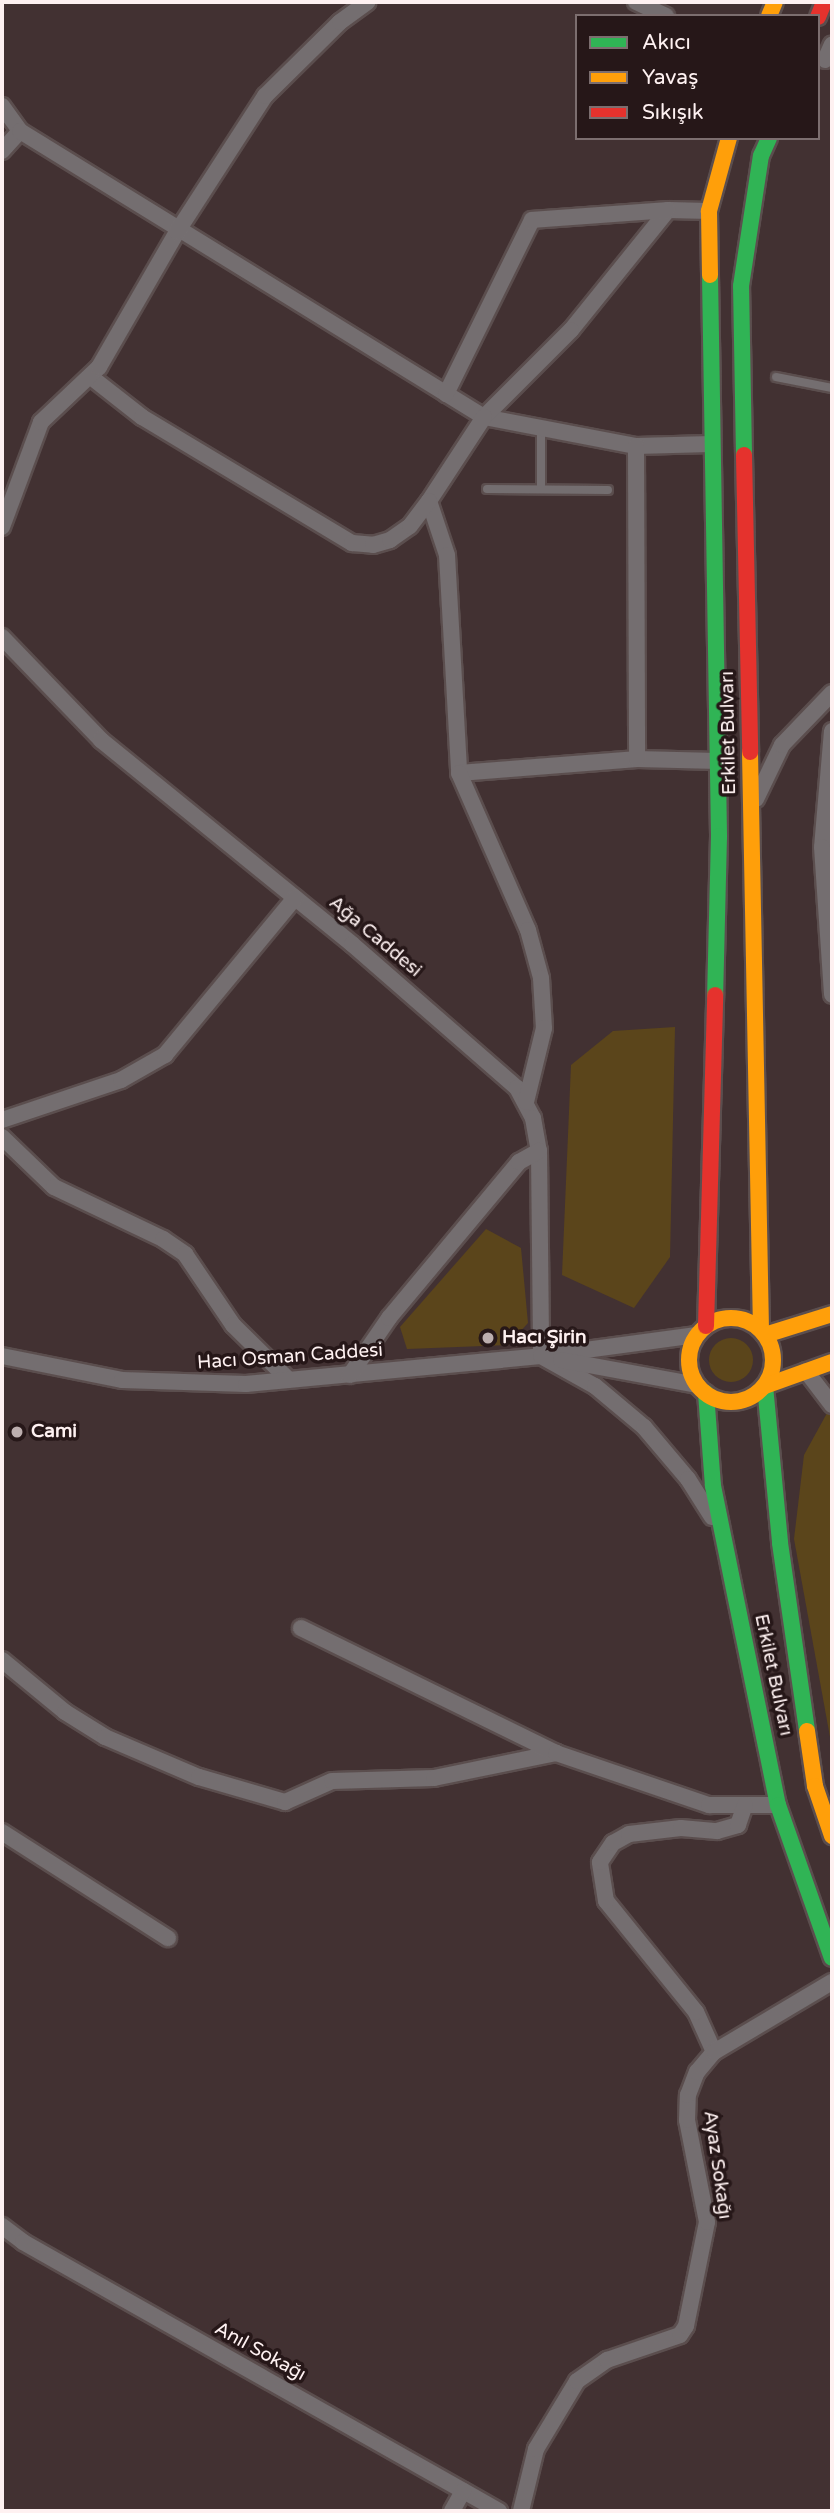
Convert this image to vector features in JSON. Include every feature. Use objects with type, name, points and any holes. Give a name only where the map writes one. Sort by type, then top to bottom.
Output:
[{"type":"main road","name":"Erkilet Bulvarı","points":[[702,1330],[718,761],[709,211],[728,140]]},
{"type":"main road","name":"Erkilet Bulvarı","points":[[763,1332],[741,285],[761,156],[768,140]]},
{"type":"main road","points":[[763,1332],[832,1314]]},
{"type":"main road","points":[[765,1386],[774,1363],[763,1332],[740,1318],[702,1330],[689,1357],[701,1389],[734,1402],[746,1400],[765,1386],[832,1362]]},
{"type":"main road","name":"Erkilet Bulvarı","points":[[765,1386],[780,1544],[815,1786],[832,1836]]},
{"type":"main road","name":"Erkilet Bulvarı","points":[[701,1389],[713,1486],[778,1805],[832,1958]]},
{"type":"street","points":[[2,527],[41,422],[55,404],[91,377],[177,232],[265,96],[340,22],[368,2]]},
{"type":"street","points":[[640,2],[662,14]]},
{"type":"street","points":[[825,60],[832,44]]},
{"type":"street","points":[[2,106],[19,131],[177,232],[484,417],[636,446],[711,444]]},
{"type":"street","points":[[2,151],[19,131]]},
{"type":"street","points":[[91,377],[142,417],[352,542],[373,545],[390,540],[410,526],[484,417],[571,330],[667,210]]},
{"type":"street","points":[[446,394],[532,220],[667,210],[709,211]]},
{"type":"street","points":[[636,446],[637,759]]},
{"type":"street","points":[[429,501],[447,555],[459,773],[527,930],[541,978],[544,1028],[526,1102]]},
{"type":"street","name":"Ağa Caddesi","points":[[2,637],[101,740],[296,898],[505,1076],[526,1102],[539,1151],[541,1356]]},
{"type":"street","points":[[752,819],[763,780],[782,746],[807,714],[832,693]]},
{"type":"street","points":[[832,731],[824,811],[832,995]]},
{"type":"street","points":[[459,773],[637,759],[718,761]]},
{"type":"street","points":[[2,1120],[121,1080],[165,1055],[296,898]]},
{"type":"street","points":[[2,1137],[54,1187],[163,1239],[185,1254],[233,1325],[289,1380]]},
{"type":"street","points":[[350,1374],[389,1318],[510,1172],[539,1151]]},
{"type":"street","points":[[541,1356],[702,1330]]},
{"type":"street","name":"Hacı Osman Caddesi","points":[[2,1356],[84,1375],[161,1384],[289,1380],[541,1356]]},
{"type":"street","points":[[541,1356],[701,1389]]},
{"type":"street","points":[[541,1356],[595,1386],[644,1427],[688,1479],[724,1538]]},
{"type":"street","points":[[806,1371],[832,1405]]},
{"type":"street","points":[[301,1628],[555,1753],[709,1805],[778,1805]]},
{"type":"street","points":[[2,1660],[65,1712],[106,1737],[199,1777],[285,1802],[332,1781],[434,1778],[555,1753]]},
{"type":"street","points":[[714,2052],[696,2012],[606,1900],[600,1862],[613,1843],[629,1834],[681,1828],[717,1831],[738,1825],[745,1805]]},
{"type":"street","points":[[2,1832],[167,1938]]},
{"type":"street","name":"Ayaz Sokağı","points":[[521,2511],[536,2449],[576,2381],[607,2360],[680,2335],[686,2326],[708,2222],[687,2120],[688,2095],[697,2072],[714,2052],[832,1982]]},
{"type":"street","name":"Anıl Sokağı","points":[[2,2226],[23,2242],[499,2511]]},
{"type":"street","points":[[452,2511],[463,2491]]},
{"type":"lane","points":[[776,377],[832,388]]},
{"type":"lane","points":[[541,428],[541,488]]},
{"type":"lane","points":[[487,489],[608,490]]},
{"type":"shaded area","points":[[675,1027],[670,1257],[634,1308],[562,1275],[571,1065],[613,1031]]},
{"type":"shaded area","points":[[486,1229],[521,1248],[528,1323],[508,1345],[407,1349],[400,1327]]},
{"type":"shaded area","points":[[731,1338],[746,1345],[753,1360],[746,1375],[731,1382],[716,1375],[709,1360],[716,1345]]},
{"type":"shaded area","points":[[832,1404],[832,1748],[794,1539],[804,1455]]},
{"type":"traffic: fast","points":[[744,455],[741,286],[761,156],[768,140]]},
{"type":"traffic: fast","points":[[710,275],[719,836],[715,995]]},
{"type":"traffic: fast","points":[[765,1386],[780,1543],[807,1731]]},
{"type":"traffic: fast","points":[[706,1393],[713,1486],[778,1805],[832,1958]]},
{"type":"traffic: slow","points":[[770,14],[775,2]]},
{"type":"traffic: slow","points":[[710,275],[709,211],[728,140]]},
{"type":"traffic: slow","points":[[750,752],[761,1330]]},
{"type":"traffic: slow","points":[[765,1335],[832,1314]]},
{"type":"traffic: slow","points":[[731,1318],[747,1321],[761,1330],[770,1344],[773,1360],[770,1376],[761,1390],[747,1399],[731,1402],[715,1399],[701,1390],[692,1376],[689,1360],[692,1344],[701,1330],[715,1321],[731,1318]]},
{"type":"traffic: slow","points":[[765,1386],[832,1362]]},
{"type":"traffic: slow","points":[[807,1731],[815,1786],[832,1836]]},
{"type":"traffic: jam","points":[[819,14],[824,2]]},
{"type":"traffic: jam","points":[[744,455],[750,752]]},
{"type":"traffic: jam","points":[[706,1326],[715,995]]},
{"type":"place","name":"Hacı Şirin","points":[[488,1338]]},
{"type":"place","name":"Cami","points":[[17,1432]]}]
